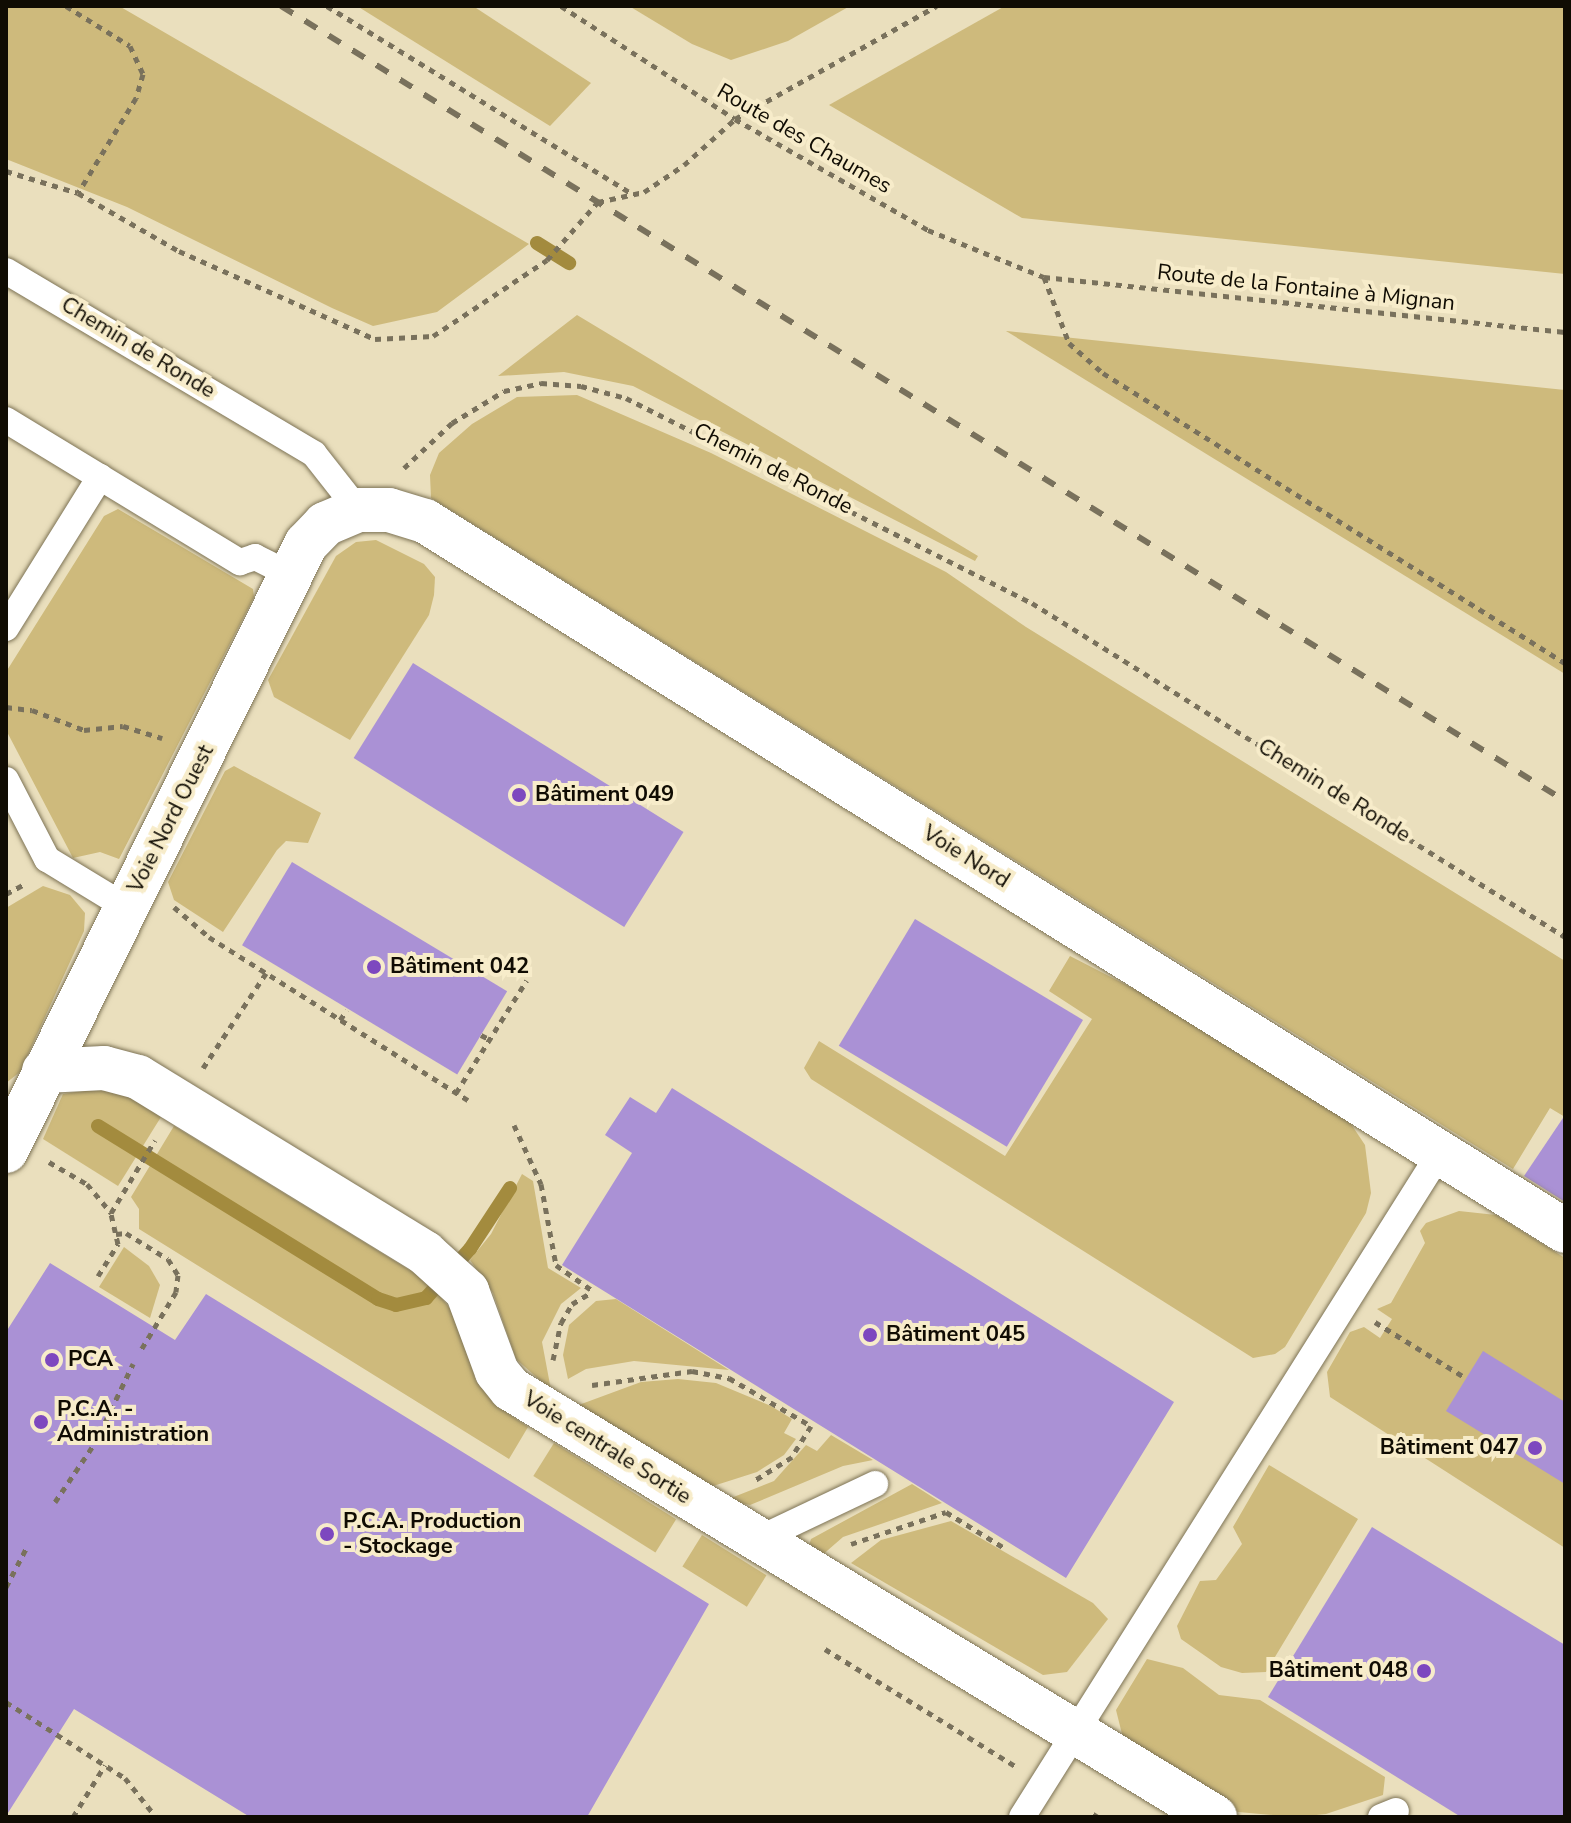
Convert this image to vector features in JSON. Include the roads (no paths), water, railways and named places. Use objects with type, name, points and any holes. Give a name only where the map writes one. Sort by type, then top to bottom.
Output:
[{"type":"street","name":"Voie Nord Ouest","points":[[20,1152],[44,1071],[291,575],[314,532],[358,510]]},
{"type":"street","name":"Voie Nord","points":[[358,510],[389,510],[425,521],[1565,1231]]},
{"type":"street","name":"Voie centrale Sortie","points":[[44,1071],[112,1068],[138,1077],[451,1273],[467,1291],[497,1372],[511,1389],[755,1541],[1077,1731],[1215,1817]]},
{"type":"lane","name":"Chemin de Ronde","points":[[6,271],[314,454],[358,510]]},
{"type":"lane","points":[[6,420],[240,562],[255,557],[291,575]]},
{"type":"lane","points":[[6,628],[100,477]]},
{"type":"lane","points":[[6,780],[47,859],[126,907]]},
{"type":"lane","points":[[1022,1817],[1440,1153]]},
{"type":"lane","points":[[755,1541],[875,1484]]},
{"type":"waterway","points":[[537,243],[569,263]]},
{"type":"waterway","points":[[98,1126],[378,1299],[396,1305],[426,1298],[470,1249],[510,1188]]},
{"type":"railway","points":[[281,6],[1565,801]]},
{"type":"place","name":"Bâtiment 049","points":[[519,795]]},
{"type":"place","name":"Bâtiment 042","points":[[374,967]]},
{"type":"place","name":"Bâtiment 045","points":[[870,1335]]},
{"type":"place","name":"PCA","points":[[52,1360]]},
{"type":"place","name":"P.C.A. - Administration","points":[[41,1422]]},
{"type":"place","name":"Bâtiment 047","points":[[1535,1448]]},
{"type":"place","name":"P.C.A. Production - Stockage","points":[[327,1534]]},
{"type":"place","name":"Bâtiment 048","points":[[1424,1671]]}]
